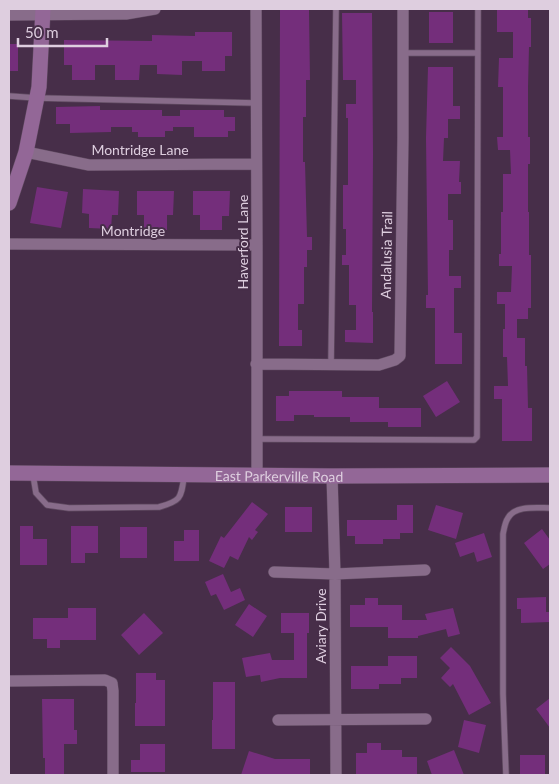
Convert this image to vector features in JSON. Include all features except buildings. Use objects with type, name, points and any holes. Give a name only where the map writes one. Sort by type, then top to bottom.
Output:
[{"type":"main road","points":[[9,203],[26,152],[39,87],[43,11]]},
{"type":"main road","name":"East Parkerville Road","points":[[9,473],[332,476],[550,475]]},
{"type":"street","points":[[9,14],[43,11],[126,14],[155,9]]},
{"type":"street","name":"Haverford Lane","points":[[256,9],[257,475]]},
{"type":"street","name":"Andalusia Trail","points":[[256,364],[379,365],[395,360],[400,356],[403,9]]},
{"type":"street","name":"Montridge Lane","points":[[26,152],[89,165],[256,164]]},
{"type":"street","name":"Montridge","points":[[9,244],[257,245]]},
{"type":"street","name":"Aviary Drive","points":[[332,476],[335,574],[336,775]]},
{"type":"street","points":[[274,572],[335,574],[425,570]]},
{"type":"street","points":[[9,681],[105,680],[112,683],[113,775]]},
{"type":"street","points":[[278,720],[426,718]]},
{"type":"lane","points":[[331,365],[336,9]]},
{"type":"lane","points":[[256,439],[474,440],[477,437],[478,9]]},
{"type":"lane","points":[[403,53],[478,53]]},
{"type":"lane","points":[[9,96],[256,103]]},
{"type":"lane","points":[[33,473],[36,493],[47,505],[69,508],[159,507],[172,503],[181,495],[184,475]]},
{"type":"lane","points":[[506,775],[503,694],[503,534],[508,518],[516,510],[550,508]]}]
